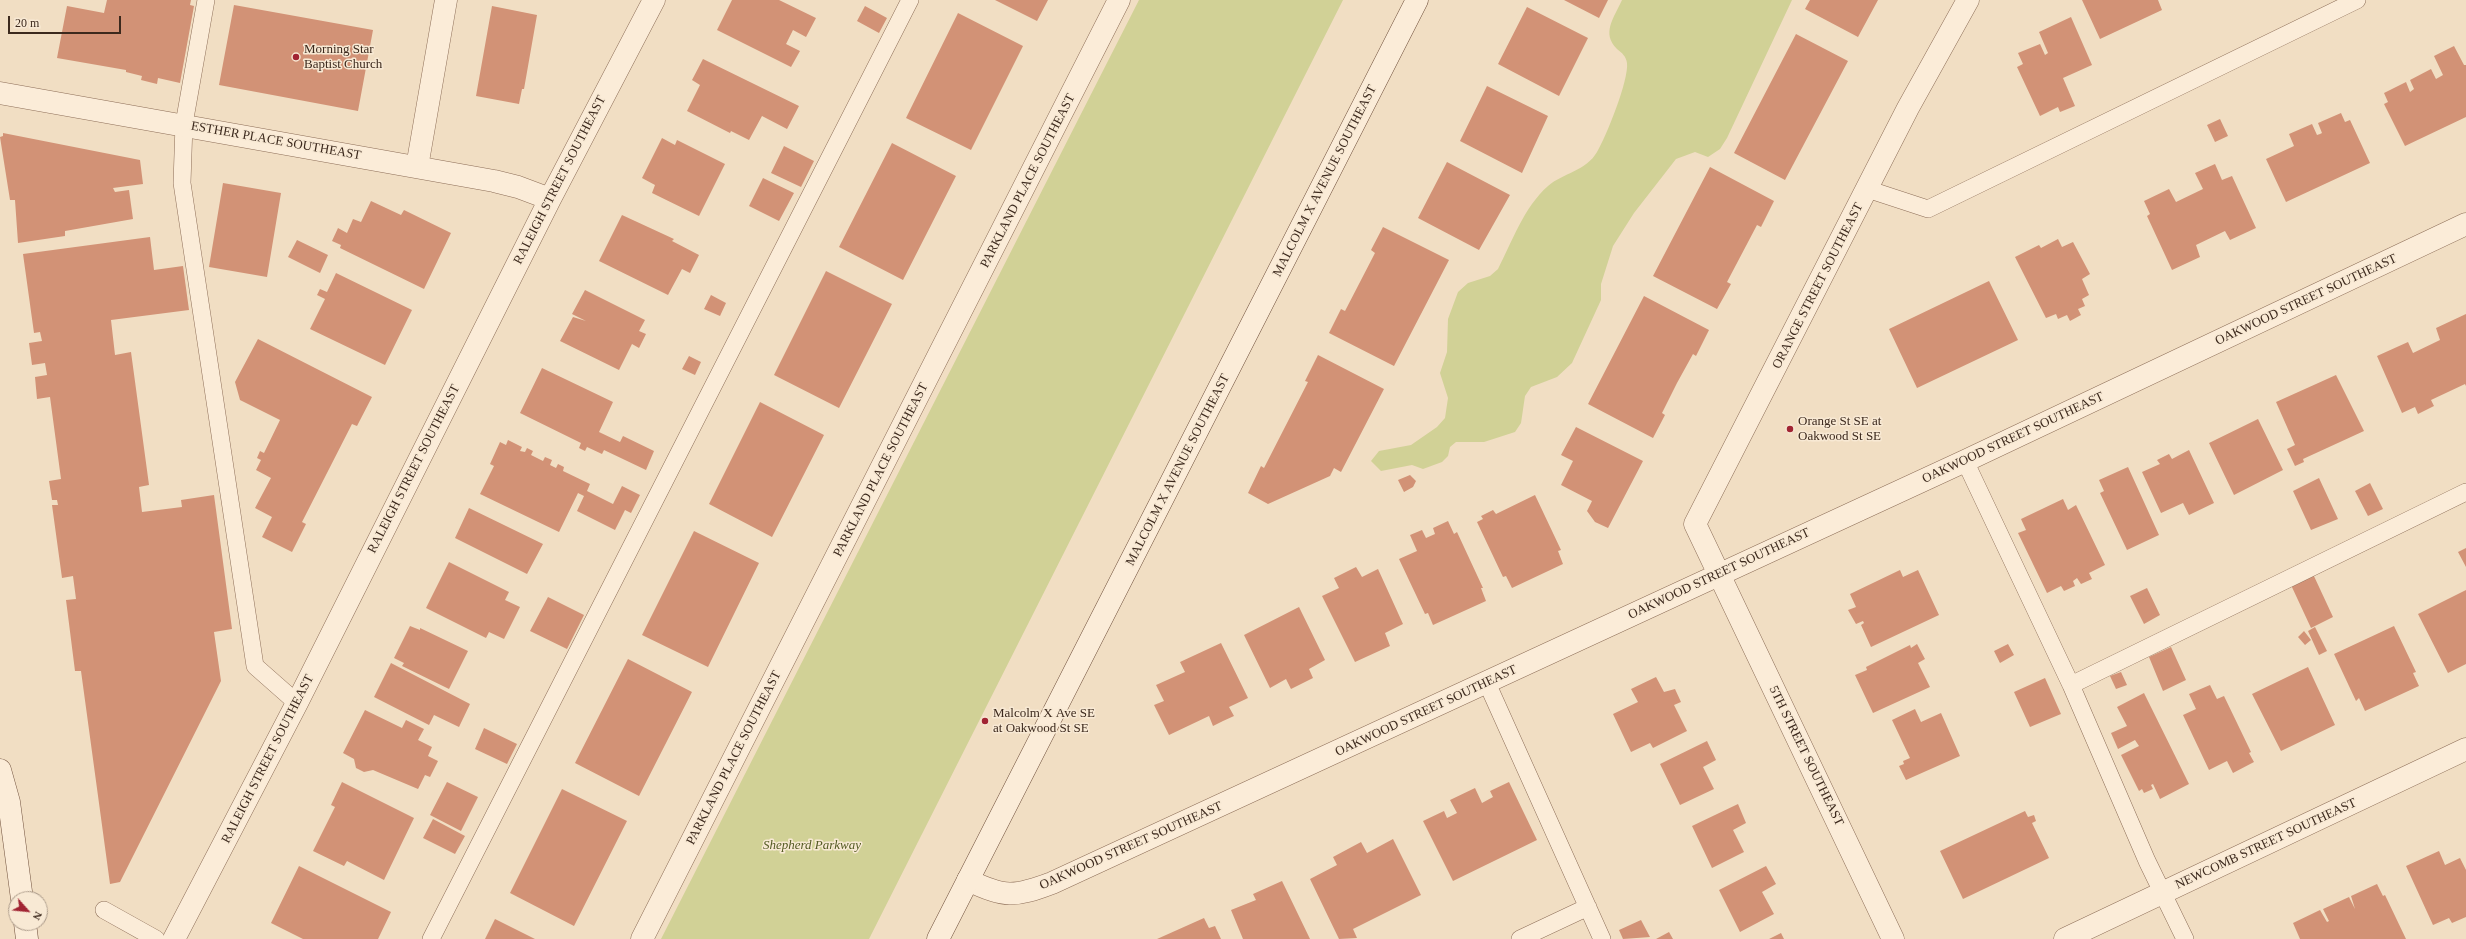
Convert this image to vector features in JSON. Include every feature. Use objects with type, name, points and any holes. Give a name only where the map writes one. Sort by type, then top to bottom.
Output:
[{"type":"street","points":[[417,166],[446,0]]},
{"type":"street","name":"RALEIGH STREET SOUTHEAST","points":[[174,939],[297,703],[550,200],[654,0]]},
{"type":"street","name":"PARKLAND PLACE SOUTHEAST","points":[[642,939],[1119,0]]},
{"type":"street","name":"MALCOLM X AVENUE SOUTHEAST","points":[[938,939],[1417,0]]},
{"type":"street","name":"ORANGE STREET SOUTHEAST","points":[[1719,574],[1695,524],[1944,41],[1968,0]]},
{"type":"street","name":"ESTHER PLACE SOUTHEAST","points":[[0,93],[417,166],[518,187],[550,200]]},
{"type":"street","name":"OAKWOOD STREET SOUTHEAST","points":[[968,880],[989,890],[1004,894],[1025,893],[1487,683],[1964,461],[2466,224]]},
{"type":"street","name":"5TH STREET SOUTHEAST","points":[[1719,574],[1893,939]]},
{"type":"street","name":"NEWCOMB STREET SOUTHEAST","points":[[2065,939],[2466,749]]},
{"type":"street","points":[[0,770],[9,802],[21,891]]},
{"type":"lane","points":[[206,0],[184,124],[182,183],[254,666],[297,703]]},
{"type":"lane","points":[[431,939],[910,0]]},
{"type":"lane","points":[[1867,189],[1928,209],[2356,0]]},
{"type":"lane","points":[[1964,461],[2071,685],[2163,893],[2185,939]]},
{"type":"lane","points":[[2071,685],[2466,492]]},
{"type":"lane","points":[[1487,683],[1602,939]]},
{"type":"lane","points":[[1520,939],[1588,907]]},
{"type":"lane","points":[[104,910],[156,939]]},
{"type":"green space","name":"Shepherd Parkway","points":[[1139,0],[1343,0],[869,939],[661,939]]},
{"type":"green space","points":[[1622,0],[1792,0],[1727,138],[1720,149],[1708,157],[1695,152],[1676,159],[1634,213],[1613,246],[1601,284],[1601,300],[1572,363],[1557,377],[1531,387],[1525,396],[1521,423],[1515,432],[1484,442],[1456,442],[1450,447],[1448,456],[1442,462],[1423,469],[1412,465],[1381,471],[1371,461],[1379,451],[1411,445],[1437,427],[1445,418],[1448,398],[1440,373],[1447,352],[1448,319],[1458,292],[1468,283],[1490,276],[1498,269],[1525,214],[1540,194],[1554,182],[1587,164],[1601,145],[1621,95],[1627,71],[1626,58],[1612,43],[1609,31],[1610,25]]},
{"type":"building","points":[[107,0],[191,0],[190,5],[194,6],[180,83],[158,78],[157,84],[141,80],[142,76],[126,72],[126,70],[57,58],[67,6],[104,13]]},
{"type":"building","points":[[732,0],[779,0],[816,18],[806,37],[793,30],[786,44],[800,51],[791,67],[717,30]]},
{"type":"building","points":[[995,0],[1048,0],[1037,21]]},
{"type":"building","points":[[1564,0],[1608,0],[1599,18]]},
{"type":"building","points":[[1810,0],[1878,0],[1858,37],[1805,9]]},
{"type":"building","points":[[2082,0],[2158,0],[2162,10],[2100,39]]},
{"type":"building","name":"Morning Star Baptist Church","points":[[234,5],[373,30],[358,111],[219,85]]},
{"type":"building","points":[[492,6],[537,15],[524,89],[522,89],[519,104],[476,96]]},
{"type":"building","points":[[865,6],[887,18],[879,33],[857,21]]},
{"type":"building","points":[[1527,7],[1588,38],[1559,96],[1498,64]]},
{"type":"building","points":[[958,13],[1023,46],[971,150],[906,118]]},
{"type":"building","points":[[2071,17],[2092,65],[2063,78],[2075,106],[2060,112],[2058,107],[2040,116],[2017,67],[2023,64],[2018,53],[2040,44],[2045,55],[2048,53],[2039,32]]},
{"type":"building","points":[[1796,34],[1848,61],[1785,180],[1734,153]]},
{"type":"building","points":[[2454,46],[2464,65],[2466,65],[2466,117],[2405,146],[2384,104],[2388,102],[2384,93],[2406,82],[2410,92],[2414,89],[2410,80],[2431,69],[2436,79],[2443,75],[2434,56]]},
{"type":"building","points":[[703,59],[799,106],[787,129],[762,116],[749,140],[731,131],[730,133],[687,111],[700,85],[692,80]]},
{"type":"building","points":[[1487,86],[1548,116],[1522,173],[1460,141]]},
{"type":"building","points":[[2341,113],[2345,122],[2350,120],[2370,163],[2286,202],[2266,159],[2294,146],[2289,134],[2312,124],[2317,135],[2320,134],[2322,133],[2318,123]]},
{"type":"building","points":[[2220,119],[2228,136],[2215,142],[2207,125]]},
{"type":"building","points":[[3,133],[140,160],[143,184],[113,188],[115,192],[129,190],[133,219],[65,231],[65,236],[18,243],[15,200],[10,200],[0,137],[3,136]]},
{"type":"building","points":[[662,138],[675,145],[677,140],[725,164],[699,216],[652,193],[655,185],[642,178]]},
{"type":"building","points":[[892,143],[956,176],[903,280],[839,247]]},
{"type":"building","points":[[784,146],[814,161],[801,187],[771,173]]},
{"type":"building","points":[[1447,162],[1510,195],[1479,250],[1418,218]]},
{"type":"building","points":[[2215,164],[2222,180],[2232,176],[2256,228],[2230,240],[2225,231],[2196,245],[2200,257],[2172,270],[2147,216],[2150,214],[2144,201],[2169,189],[2176,202],[2203,189],[2195,173]]},
{"type":"building","points":[[1710,167],[1774,201],[1761,227],[1757,225],[1727,282],[1731,284],[1717,309],[1653,276]]},
{"type":"building","points":[[763,178],[794,193],[779,221],[749,206]]},
{"type":"building","points":[[223,183],[281,193],[267,277],[209,267]]},
{"type":"building","points":[[371,201],[401,215],[404,210],[451,233],[424,289],[340,248],[341,245],[332,241],[338,228],[347,233],[353,219],[361,222]]},
{"type":"building","points":[[622,215],[674,239],[672,241],[699,255],[690,273],[682,269],[668,295],[599,261]]},
{"type":"building","points":[[1383,227],[1449,260],[1394,366],[1329,333],[1341,309],[1345,311],[1375,253],[1371,250]]},
{"type":"building","points":[[150,237],[154,270],[183,266],[189,310],[111,320],[115,355],[131,352],[149,485],[139,487],[142,512],[182,507],[181,500],[214,495],[232,629],[214,632],[221,681],[120,882],[110,884],[81,671],[75,671],[66,600],[76,599],[73,576],[62,578],[52,505],[58,505],[57,500],[52,500],[49,481],[61,479],[50,397],[37,399],[35,377],[47,375],[45,363],[32,365],[29,343],[42,341],[40,332],[34,333],[23,254]]},
{"type":"building","points":[[2058,239],[2062,247],[2073,242],[2090,274],[2082,279],[2089,295],[2082,299],[2085,306],[2078,309],[2081,315],[2070,321],[2067,315],[2058,319],[2056,314],[2046,318],[2015,257],[2039,245],[2041,248]]},
{"type":"building","points":[[297,240],[328,255],[320,273],[288,257]]},
{"type":"building","points":[[826,271],[892,304],[839,408],[774,375]]},
{"type":"building","points":[[336,273],[412,310],[385,365],[310,329],[325,299],[317,295],[320,289],[327,292]]},
{"type":"building","points":[[1989,281],[2018,340],[1917,388],[1889,329]]},
{"type":"building","points":[[585,290],[645,320],[639,331],[646,334],[639,348],[632,344],[619,370],[560,341],[573,317],[586,321],[572,314]]},
{"type":"building","points":[[711,295],[726,303],[720,316],[704,309]]},
{"type":"building","points":[[1644,296],[1709,330],[1696,356],[1693,354],[1677,383],[1662,413],[1665,415],[1653,438],[1588,404]]},
{"type":"building","points":[[2466,314],[2466,386],[2465,384],[2431,400],[2434,406],[2418,414],[2415,407],[2402,413],[2377,356],[2408,342],[2413,353],[2440,340],[2436,328]]},
{"type":"building","points":[[258,339],[372,397],[357,426],[352,424],[302,522],[306,524],[292,552],[262,537],[272,517],[255,508],[271,478],[256,470],[261,460],[257,458],[260,451],[264,453],[280,420],[240,400],[235,382]]},
{"type":"building","points":[[1318,355],[1384,389],[1341,472],[1334,468],[1330,476],[1268,504],[1248,493],[1261,466],[1264,468],[1308,382],[1305,381]]},
{"type":"building","points":[[689,356],[701,362],[695,375],[682,369]]},
{"type":"building","points":[[542,368],[613,402],[599,432],[620,442],[623,436],[654,451],[646,470],[604,450],[602,454],[587,447],[585,451],[579,448],[581,443],[520,413]]},
{"type":"building","points":[[2336,375],[2364,431],[2303,459],[2304,462],[2295,466],[2287,449],[2295,445],[2276,402]]},
{"type":"building","points":[[760,402],[824,435],[772,537],[709,504]]},
{"type":"building","points":[[2258,419],[2283,470],[2234,495],[2209,443]]},
{"type":"building","points":[[1576,427],[1643,461],[1608,528],[1595,522],[1587,511],[1592,501],[1561,485],[1573,461],[1561,455]]},
{"type":"building","points":[[508,440],[522,447],[520,451],[525,452],[527,448],[533,451],[531,455],[543,461],[545,457],[552,460],[550,465],[556,468],[558,464],[564,467],[563,471],[590,484],[587,491],[613,504],[622,486],[640,495],[631,513],[625,510],[615,530],[577,511],[584,496],[578,493],[559,532],[480,494],[494,466],[490,464],[500,442],[506,445]]},
{"type":"building","points":[[2189,450],[2214,503],[2189,515],[2183,503],[2161,513],[2142,472],[2160,464],[2157,460],[2169,454],[2172,459]]},
{"type":"building","points":[[2128,467],[2159,535],[2127,550],[2100,493],[2104,491],[2099,480]]},
{"type":"building","points":[[1410,475],[1416,481],[1413,487],[1404,492],[1398,480]]},
{"type":"building","points":[[2319,478],[2338,519],[2311,530],[2293,491]]},
{"type":"building","points":[[2370,483],[2383,509],[2368,516],[2355,491]]},
{"type":"building","points":[[1535,495],[1561,550],[1558,551],[1563,564],[1512,588],[1506,576],[1503,577],[1477,522],[1483,519],[1481,516],[1493,510],[1496,514]]},
{"type":"building","points":[[2063,499],[2068,510],[2076,505],[2105,565],[2089,573],[2092,579],[2081,584],[2077,578],[2073,581],[2075,586],[2064,591],[2061,586],[2047,593],[2018,533],[2026,530],[2021,519]]},
{"type":"building","points":[[469,508],[543,544],[527,574],[455,538]]},
{"type":"building","points":[[1448,521],[1454,534],[1457,532],[1483,588],[1481,588],[1486,601],[1433,625],[1428,613],[1425,614],[1399,559],[1417,551],[1410,535],[1422,530],[1426,538],[1435,534],[1433,528]]},
{"type":"building","points":[[694,531],[759,563],[708,667],[642,635]]},
{"type":"building","points":[[2466,548],[2466,567],[2458,552]]},
{"type":"building","points":[[449,562],[509,592],[505,600],[520,607],[504,639],[489,632],[486,638],[426,608]]},
{"type":"building","points":[[1356,567],[1362,577],[1378,569],[1403,624],[1385,633],[1390,646],[1355,662],[1322,596],[1339,588],[1334,578]]},
{"type":"building","points":[[1900,570],[1903,577],[1918,570],[1939,615],[1871,647],[1861,625],[1864,623],[1863,621],[1856,624],[1848,610],[1856,607],[1850,594]]},
{"type":"building","points":[[2313,574],[2333,617],[2311,628],[2291,585]]},
{"type":"building","points":[[2147,588],[2160,615],[2144,624],[2130,596]]},
{"type":"building","points":[[2466,590],[2466,664],[2448,673],[2418,614]]},
{"type":"building","points":[[548,597],[584,615],[567,649],[530,631]]},
{"type":"building","points":[[1299,607],[1325,660],[1309,669],[1313,678],[1291,689],[1286,679],[1270,688],[1244,635]]},
{"type":"building","points":[[410,626],[420,630],[420,628],[468,651],[449,689],[402,666],[404,663],[394,658]]},
{"type":"building","points":[[2394,626],[2416,672],[2413,673],[2419,686],[2365,711],[2359,698],[2356,701],[2334,654]]},
{"type":"building","points":[[2315,627],[2327,651],[2319,655],[2308,631]]},
{"type":"building","points":[[2304,631],[2311,640],[2305,645],[2298,637]]},
{"type":"building","points":[[1221,643],[1248,698],[1229,707],[1234,716],[1213,726],[1209,716],[1169,735],[1154,705],[1164,701],[1156,685],[1185,672],[1180,662]]},
{"type":"building","points":[[1917,644],[1925,659],[1918,663],[1930,687],[1873,713],[1855,675],[1867,670],[1866,667],[1910,645],[1911,648]]},
{"type":"building","points":[[2008,644],[2014,655],[2000,663],[1994,651]]},
{"type":"building","points":[[2171,647],[2186,680],[2163,691],[2149,657]]},
{"type":"building","points":[[628,659],[692,692],[639,796],[575,763]]},
{"type":"building","points":[[391,663],[470,704],[459,727],[434,715],[429,725],[374,697]]},
{"type":"building","points":[[2308,667],[2335,725],[2281,751],[2252,694]]},
{"type":"building","points":[[2121,672],[2127,685],[2116,689],[2110,676]]},
{"type":"building","points":[[1656,677],[1664,692],[1675,689],[1681,702],[1674,705],[1687,731],[1653,748],[1650,743],[1631,752],[1613,714],[1638,702],[1631,689]]},
{"type":"building","points":[[2045,678],[2061,714],[2030,727],[2014,692]]},
{"type":"building","points":[[2210,685],[2217,699],[2224,696],[2251,752],[2249,753],[2254,762],[2233,773],[2227,761],[2209,770],[2183,715],[2196,709],[2189,694]]},
{"type":"building","points":[[2144,693],[2189,784],[2160,799],[2153,784],[2151,785],[2153,789],[2144,793],[2142,789],[2139,791],[2121,755],[2139,746],[2135,740],[2118,749],[2111,733],[2127,726],[2117,707]]},
{"type":"building","points":[[1915,709],[1921,722],[1941,713],[1960,756],[1906,780],[1899,766],[1904,764],[1903,761],[1910,758],[1892,720]]},
{"type":"building","points":[[365,710],[402,728],[406,720],[424,729],[418,740],[432,747],[428,756],[438,761],[430,777],[425,775],[418,789],[373,770],[364,772],[356,768],[354,759],[343,753]]},
{"type":"building","points":[[484,728],[517,744],[507,764],[475,749]]},
{"type":"building","points":[[1707,741],[1716,760],[1703,767],[1714,789],[1680,805],[1660,764]]},
{"type":"building","points":[[342,782],[414,818],[384,880],[347,861],[344,866],[313,851],[335,807],[331,805]]},
{"type":"building","points":[[447,782],[478,797],[461,831],[430,815]]},
{"type":"building","points":[[1509,782],[1537,840],[1453,881],[1423,821],[1444,811],[1447,818],[1457,813],[1450,800],[1475,788],[1482,803],[1493,797],[1490,791]]},
{"type":"building","points":[[562,789],[627,821],[574,926],[510,893]]},
{"type":"building","points":[[1738,804],[1746,823],[1733,830],[1744,852],[1712,868],[1692,826]]},
{"type":"building","points":[[2025,811],[2028,817],[2034,815],[2036,821],[2032,823],[2049,858],[1963,899],[1940,851]]},
{"type":"building","points":[[433,819],[465,836],[455,854],[423,838]]},
{"type":"building","points":[[1393,839],[1421,895],[1353,929],[1357,938],[1339,939],[1310,879],[1337,865],[1333,857],[1361,842],[1367,853]]},
{"type":"building","points":[[2439,851],[2445,865],[2460,858],[2466,870],[2466,917],[2452,923],[2449,918],[2433,925],[2406,866]]},
{"type":"building","points":[[299,866],[391,912],[378,939],[303,939],[271,923]]},
{"type":"building","points":[[1766,866],[1776,884],[1762,892],[1774,914],[1740,932],[1719,890]]},
{"type":"building","points":[[1282,881],[1310,939],[1243,939],[1231,910],[1256,900],[1253,894]]},
{"type":"building","points":[[2377,884],[2383,896],[2385,895],[2406,939],[2300,939],[2293,923],[2320,910],[2327,922],[2329,921],[2323,909],[2349,897],[2355,909],[2351,896]]},
{"type":"building","points":[[1204,918],[1209,928],[1215,926],[1221,939],[1157,939]]},
{"type":"building","points":[[495,919],[535,939],[485,939]]},
{"type":"building","points":[[1641,920],[1650,937],[1623,939],[1619,930]]},
{"type":"building","points":[[1669,932],[1673,939],[1656,939]]},
{"type":"building","points":[[1781,933],[1784,939],[1769,939]]},
{"type":"place","name":"Morning Star Baptist Church","points":[[296,57]]},
{"type":"place","name":"Orange St SE at Oakwood St SE","points":[[1790,429]]},
{"type":"place","name":"Malcolm X Ave SE at Oakwood St SE","points":[[985,721]]}]
